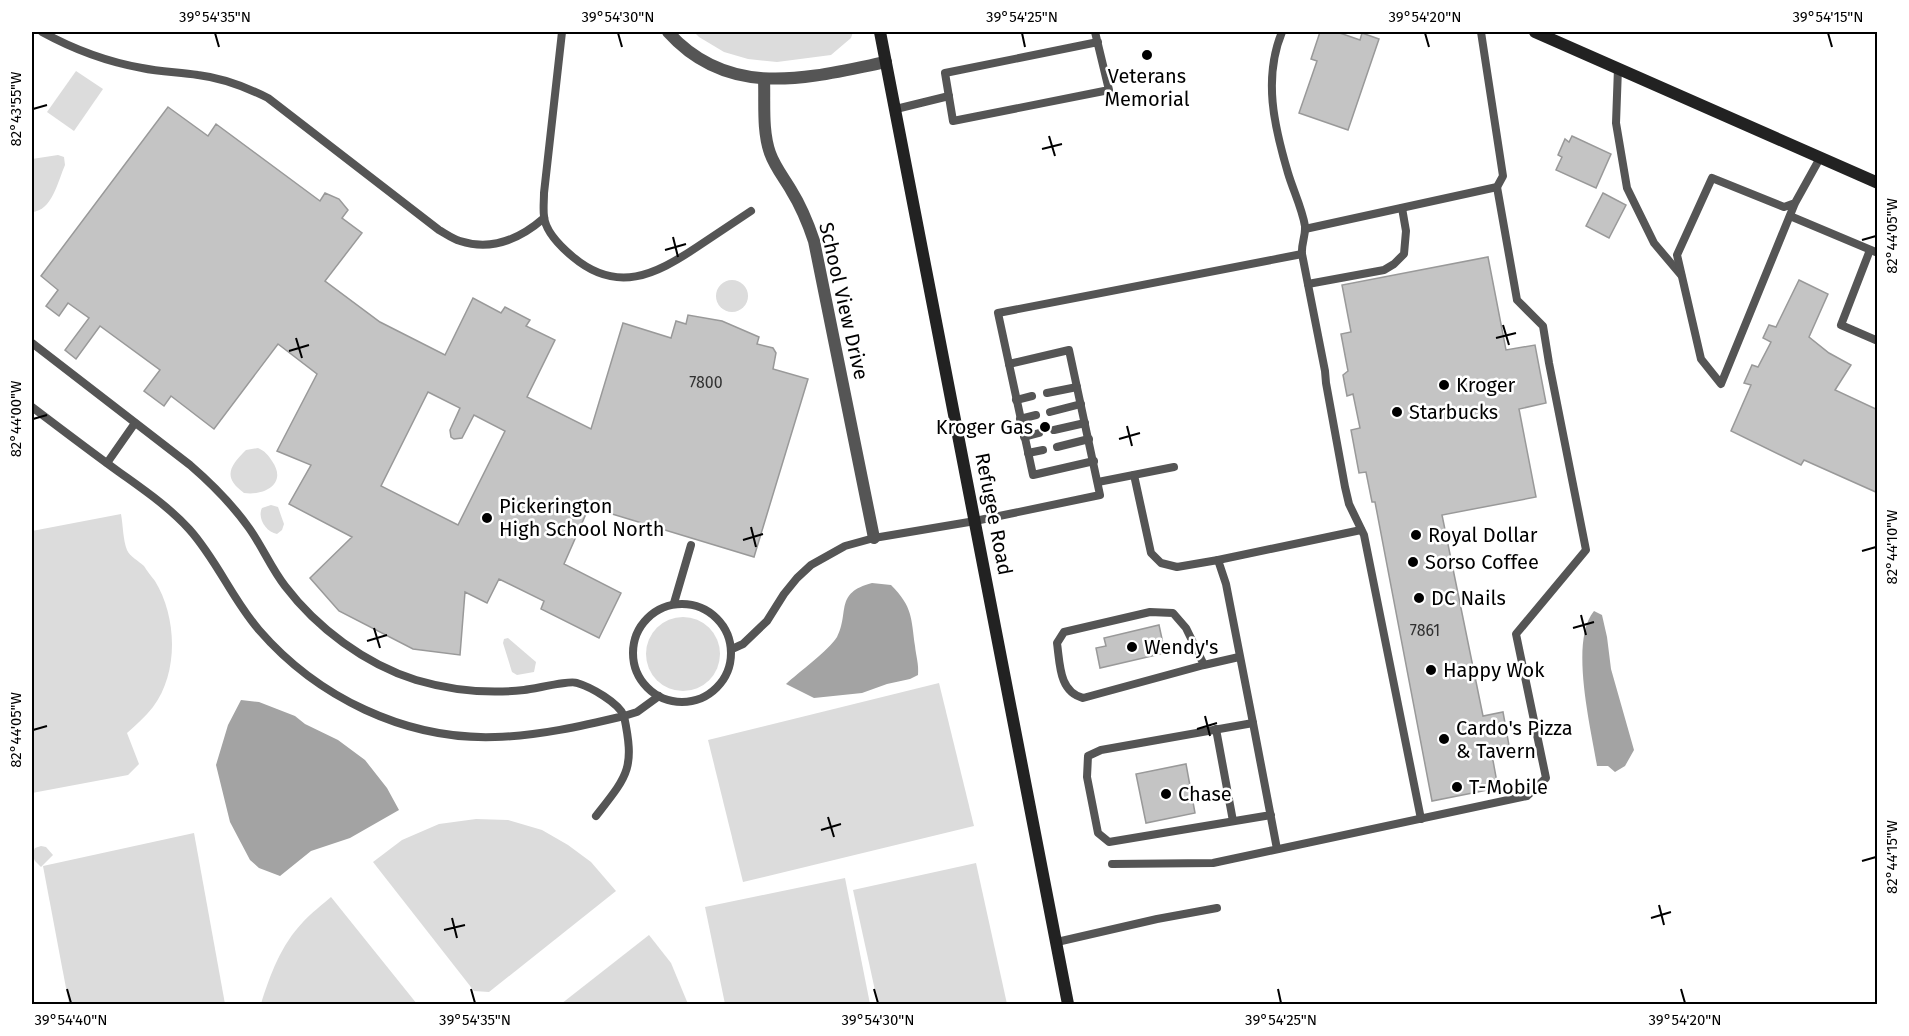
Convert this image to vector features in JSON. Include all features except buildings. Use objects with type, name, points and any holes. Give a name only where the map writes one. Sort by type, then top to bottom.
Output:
[{"type":"main road","name":"Refugee Road","points":[[880,32],[1068,1005]]},
{"type":"main road","points":[[1535,32],[1878,183]]},
{"type":"street","points":[[668,32],[682,47],[723,72],[765,79],[839,72],[886,62]]},
{"type":"street","name":"School View Drive","points":[[765,79],[765,132],[777,168],[792,191],[814,241],[874,538]]},
{"type":"lane","points":[[42,32],[116,63],[144,69],[199,75],[249,88],[268,98],[439,230],[459,241],[481,245],[501,243],[534,227],[544,218]]},
{"type":"lane","points":[[562,32],[546,177],[544,218],[551,234],[565,250],[582,265],[603,274],[621,278],[639,278],[674,263],[751,212]]},
{"type":"lane","points":[[1095,32],[1098,42],[1109,90],[953,121],[945,73],[1098,42]]},
{"type":"lane","points":[[1282,32],[1278,42],[1271,85],[1273,114],[1305,229],[1302,254],[1348,504],[1361,530],[1421,819]]},
{"type":"lane","points":[[1112,864],[1213,863],[1527,796],[1546,778],[1516,634],[1586,550],[1549,363],[1544,326],[1517,300],[1497,187],[1503,176],[1481,32]]},
{"type":"lane","points":[[1618,68],[1616,123],[1628,188],[1654,243],[1682,277]]},
{"type":"lane","points":[[896,109],[949,96]]},
{"type":"lane","points":[[1795,203],[1784,207],[1712,178],[1677,255],[1701,359],[1721,384],[1795,203],[1820,158]]},
{"type":"lane","points":[[1305,229],[1497,187]]},
{"type":"lane","points":[[1308,284],[1384,270],[1394,264],[1404,254],[1406,231],[1402,208]]},
{"type":"lane","points":[[1790,216],[1874,251],[1841,325],[1878,341]]},
{"type":"lane","points":[[1094,461],[1033,475],[998,313],[1302,254]]},
{"type":"lane","points":[[32,343],[190,465],[213,486],[250,530],[285,586],[326,630],[356,651],[381,666],[415,680],[471,690],[499,692],[576,682],[613,702],[624,716],[629,739],[629,763],[621,784],[596,816]]},
{"type":"lane","points":[[732,649],[743,644],[767,621],[796,578],[811,565],[845,546],[874,538],[975,521],[1100,495],[1069,350],[1009,364]]},
{"type":"lane","points":[[1047,393],[1077,387]]},
{"type":"lane","points":[[1016,400],[1032,396]]},
{"type":"lane","points":[[1050,412],[1081,404]]},
{"type":"lane","points":[[32,407],[153,496],[189,530],[207,551],[240,607],[260,631],[321,686],[361,708],[406,727],[494,738],[554,731],[624,716],[648,706],[659,696]]},
{"type":"lane","points":[[1020,419],[1036,415]]},
{"type":"lane","points":[[107,463],[135,423]]},
{"type":"lane","points":[[1054,430],[1086,423]]},
{"type":"lane","points":[[1024,436],[1039,433]]},
{"type":"lane","points":[[1057,447],[1089,439]]},
{"type":"lane","points":[[1028,453],[1043,450]]},
{"type":"lane","points":[[1098,482],[1174,467]]},
{"type":"lane","points":[[1134,475],[1151,553],[1161,563],[1177,567],[1361,530]]},
{"type":"lane","points":[[674,603],[691,545]]},
{"type":"lane","points":[[1218,560],[1226,584],[1277,849]]},
{"type":"lane","points":[[674,603],[690,603],[706,609],[719,619],[728,633],[732,649],[730,665],[723,680],[712,692],[698,700],[682,703],[666,700],[651,692],[640,680],[634,665],[632,648],[636,632],[645,619],[658,609],[674,603]]},
{"type":"lane","points":[[1204,665],[1186,628],[1173,613],[1150,612],[1064,632],[1057,643],[1065,687],[1075,696],[1083,698],[1239,657]]},
{"type":"lane","points":[[1254,723],[1101,750],[1088,756],[1087,777],[1098,833],[1109,842],[1271,815]]},
{"type":"lane","points":[[1216,729],[1233,821]]},
{"type":"lane","points":[[1057,942],[1217,908]]},
{"type":"shaded area","points":[[694,32],[853,32],[851,38],[831,55],[777,62],[748,59],[724,52]]},
{"type":"shaded area","points":[[76,71],[103,89],[74,131],[47,112]]},
{"type":"shaded area","points":[[58,155],[64,157],[65,165],[53,194],[45,206],[32,212],[32,159]]},
{"type":"shaded area","points":[[732,280],[743,285],[748,296],[743,307],[732,312],[721,307],[716,296],[721,285]]},
{"type":"shaded area","points":[[258,448],[268,455],[276,469],[277,476],[272,487],[259,493],[244,493],[233,482],[231,472],[236,461],[246,450]]},
{"type":"shaded area","points":[[271,505],[278,507],[284,524],[282,530],[277,534],[266,528],[261,516],[262,508]]},
{"type":"shaded area","points":[[121,514],[127,550],[144,566],[155,581],[168,611],[172,644],[167,678],[153,707],[127,733],[139,764],[128,775],[32,793],[32,531]]},
{"type":"shaded area","points":[[872,583],[891,585],[910,613],[918,675],[862,693],[814,698],[786,684],[821,655],[837,637],[845,604],[852,592]]},
{"type":"shaded area","points":[[1594,611],[1602,615],[1611,669],[1634,750],[1625,766],[1615,772],[1608,766],[1597,766],[1584,686],[1583,643],[1587,625]]},
{"type":"shaded area","points":[[676,617],[690,617],[704,623],[714,633],[720,647],[720,661],[714,675],[704,685],[690,691],[676,691],[662,685],[652,675],[646,661],[646,647],[652,633],[662,623]]},
{"type":"shaded area","points":[[508,638],[536,662],[534,672],[517,675],[512,672],[503,643],[504,639]]},
{"type":"shaded area","points":[[939,683],[974,826],[743,882],[708,740]]},
{"type":"shaded area","points":[[241,700],[259,702],[295,716],[305,724],[338,740],[365,760],[387,788],[399,810],[350,838],[311,851],[280,876],[259,868],[250,860],[230,822],[216,765],[228,725]]},
{"type":"shaded area","points":[[476,819],[508,820],[542,830],[591,862],[616,891],[489,992],[474,991],[373,862],[402,840],[439,824]]},
{"type":"shaded area","points":[[194,833],[225,1004],[69,1004],[43,866]]},
{"type":"shaded area","points":[[46,847],[53,855],[41,867],[32,855],[35,848]]},
{"type":"shaded area","points":[[976,863],[1007,1004],[878,1004],[853,890]]},
{"type":"shaded area","points":[[845,878],[870,1004],[725,1004],[705,907]]},
{"type":"shaded area","points":[[331,897],[417,1004],[261,1004],[272,971],[288,940],[306,919]]},
{"type":"shaded area","points":[[649,935],[671,963],[688,1004],[561,1004]]},
{"type":"place","name":"Veterans Memorial","points":[[1147,55]]},
{"type":"place","name":"Kroger","points":[[1444,385]]},
{"type":"place","name":"Starbucks","points":[[1397,412]]},
{"type":"place","name":"Kroger Gas","points":[[1045,427]]},
{"type":"place","name":"Pickerington High School North","points":[[487,518]]},
{"type":"place","name":"Royal Dollar","points":[[1416,535]]},
{"type":"place","name":"Sorso Coffee","points":[[1413,562]]},
{"type":"place","name":"DC Nails","points":[[1419,598]]},
{"type":"place","name":"Wendy's","points":[[1132,647]]},
{"type":"place","name":"Happy Wok","points":[[1431,670]]},
{"type":"place","name":"Cardo's Pizza & Tavern","points":[[1444,739]]},
{"type":"place","name":"T-Mobile","points":[[1457,787]]},
{"type":"place","name":"Chase","points":[[1166,794]]}]
